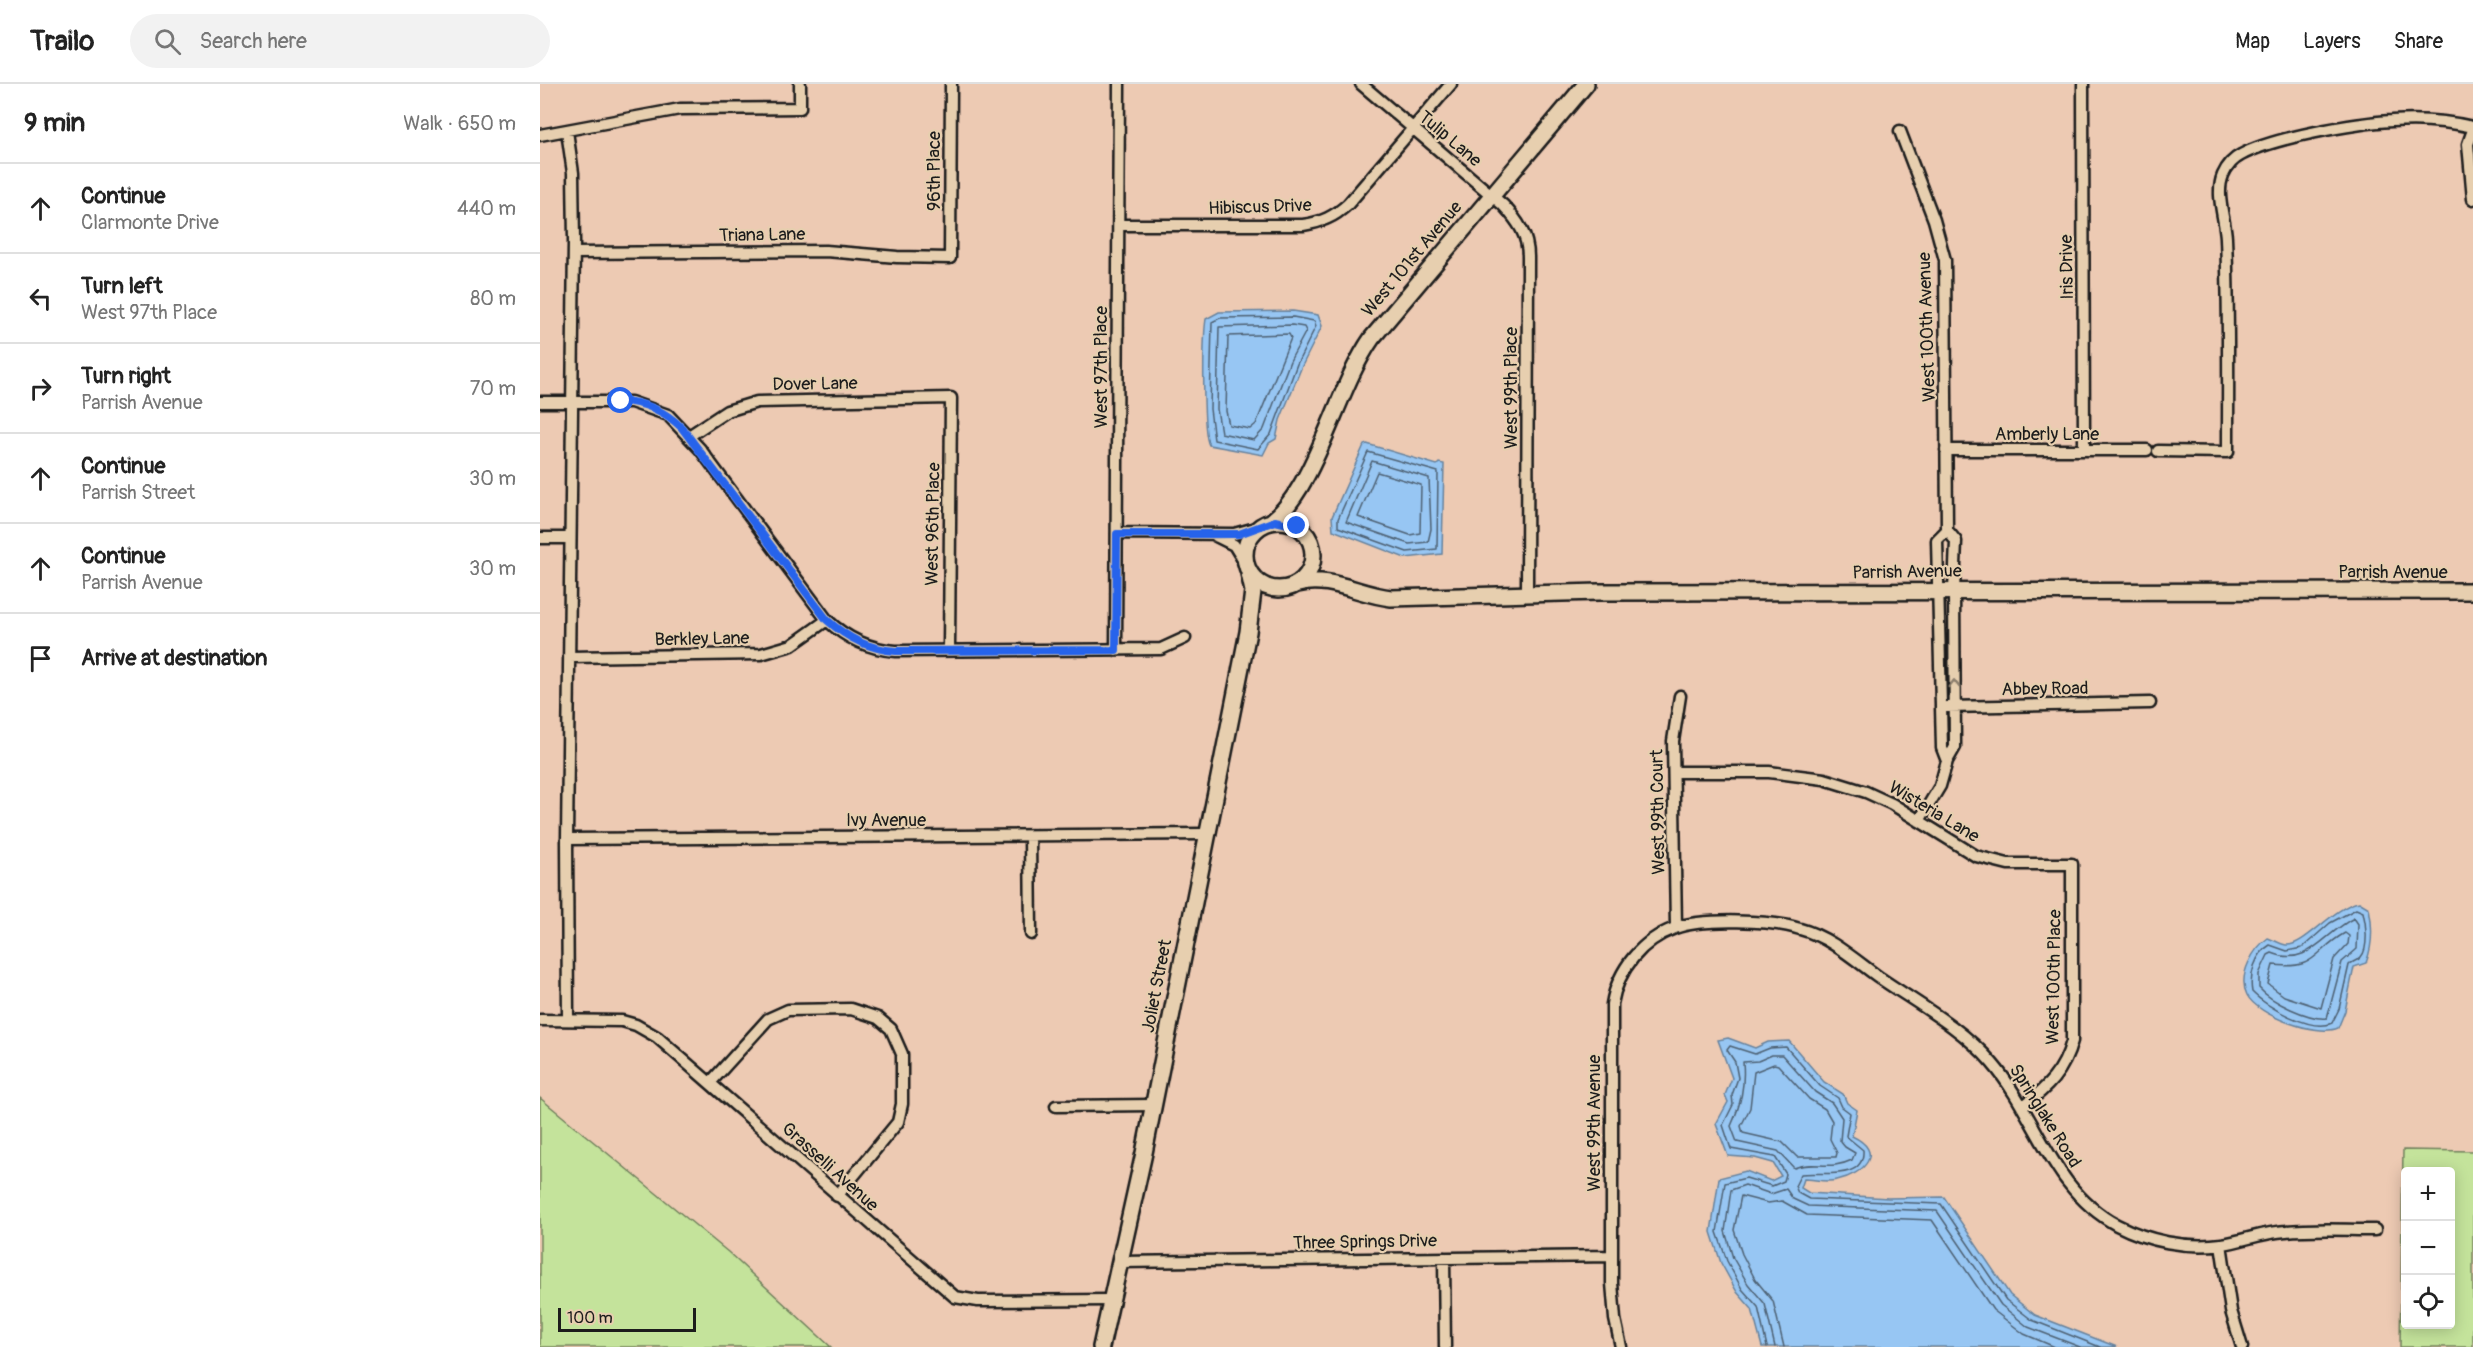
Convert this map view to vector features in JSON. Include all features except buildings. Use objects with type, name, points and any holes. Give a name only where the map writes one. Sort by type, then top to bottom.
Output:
[{"type":"street","points":[[540,135],[680,109],[800,108],[800,84]]},
{"type":"street","name":"96th Place","points":[[950,258],[951,84]]},
{"type":"street","name":"West 97th Place","points":[[1116,650],[1119,84]]},
{"type":"street","name":"Tulip Lane","points":[[1361,84],[1491,195]]},
{"type":"street","name":"Hibiscus Drive","points":[[1119,225],[1303,225],[1320,222],[1335,215],[1348,204],[1450,84]]},
{"type":"street","name":"West 101st Avenue","points":[[1265,524],[1283,511],[1303,481],[1365,348],[1586,84]]},
{"type":"street","name":"Iris Drive","points":[[2083,84],[2084,450]]},
{"type":"street","name":"Amberly Lane","points":[[1947,450],[2228,452],[2226,235],[2219,190],[2222,177],[2229,164],[2241,155],[2273,144],[2352,125],[2394,121],[2451,122],[2473,128]]},
{"type":"street","points":[[2473,128],[2468,144],[2473,199]]},
{"type":"street","points":[[567,131],[573,173],[574,253],[567,839],[568,1020]]},
{"type":"street","name":"West 100th Avenue","points":[[1900,131],[1934,220],[1945,260],[1947,530],[1956,541],[1947,591],[1941,706],[1942,748],[1947,761]]},
{"type":"street","name":"West 99th Place","points":[[1491,195],[1518,222],[1528,249],[1527,593]]},
{"type":"street","name":"Triana Lane","points":[[574,253],[826,251],[897,257],[950,258]]},
{"type":"street","name":"Dover Lane","points":[[689,436],[727,411],[757,402],[951,398]]},
{"type":"street","name":"West 96th Place","points":[[949,650],[951,398]]},
{"type":"street","points":[[540,402],[640,403],[668,415],[689,436],[827,620],[847,637],[877,649],[896,651],[1116,650],[1168,648],[1185,638]]},
{"type":"street","name":"West 101st Avenue","points":[[1303,481],[1297,512],[1306,534]]},
{"type":"street","points":[[1117,534],[1239,534],[1265,524],[1292,524],[1306,534]]},
{"type":"street","points":[[1247,568],[1248,540],[1265,524]]},
{"type":"street","name":"West 100th Avenue","points":[[1919,821],[1940,786],[1947,761],[1954,747],[1954,706],[1947,591],[1937,540],[1947,530]]},
{"type":"street","name":"Parrish Avenue","points":[[1306,534],[1322,569],[1344,587]]},
{"type":"street","points":[[1213,535],[1234,545],[1247,568],[1261,585],[1282,590]]},
{"type":"street","points":[[540,538],[570,538]]},
{"type":"street","points":[[1298,584],[1311,566],[1312,549]]},
{"type":"street","name":"Joliet Street","points":[[1101,1347],[1154,1105],[1206,834],[1248,632],[1253,591],[1247,568]]},
{"type":"street","name":"Parrish Avenue","points":[[1282,590],[1298,584],[1321,580],[1371,596],[1391,598],[1527,593],[2473,591]]},
{"type":"street","name":"Joliet Street","points":[[1248,632],[1263,601],[1282,590]]},
{"type":"street","name":"Berkley Lane","points":[[569,657],[761,654],[792,645],[827,620]]},
{"type":"street","name":"West 99th Court","points":[[1676,927],[1674,730],[1680,696]]},
{"type":"street","name":"Abbey Road","points":[[1941,706],[2150,703]]},
{"type":"street","name":"Wisteria Lane","points":[[1674,772],[1769,772],[1813,776],[1866,792],[1919,821],[1961,849],[1994,862],[2072,864]]},
{"type":"street","name":"Ivy Avenue","points":[[567,839],[1206,834]]},
{"type":"street","points":[[1030,836],[1031,934]]},
{"type":"street","name":"West 100th Place","points":[[2022,1107],[2056,1078],[2065,1063],[2072,1041],[2072,864]]},
{"type":"street","name":"Springlake Road","points":[[1676,927],[1707,923],[1772,923],[1814,933],[1968,1040],[1992,1063],[2022,1107],[2063,1178],[2082,1199],[2103,1216],[2145,1237],[2166,1242],[2221,1244],[2286,1230],[2375,1230]]},
{"type":"street","name":"West 99th Avenue","points":[[1621,1347],[1613,1307],[1611,1041],[1614,992],[1623,972],[1637,952],[1676,927]]},
{"type":"street","points":[[710,1083],[768,1019],[788,1010],[851,1009],[878,1018],[891,1029],[902,1054],[900,1116],[889,1134],[837,1196]]},
{"type":"street","name":"Grasselli Avenue","points":[[540,1020],[617,1021],[636,1025],[657,1037],[955,1297],[978,1301],[1111,1300]]},
{"type":"street","points":[[1056,1106],[1154,1105]]},
{"type":"street","points":[[2221,1244],[2231,1311],[2242,1347]]},
{"type":"street","name":"Three Springs Drive","points":[[1119,1262],[1612,1256]]},
{"type":"street","points":[[1444,1258],[1445,1347]]},
{"type":"green space","points":[[540,1098],[728,1252],[831,1347],[540,1347]]},
{"type":"green space","points":[[2403,1150],[2473,1151],[2473,1347],[2400,1347],[2401,1281],[2401,1329],[2455,1329],[2455,1167],[2403,1167]]},
{"type":"water","points":[[1293,311],[1318,315],[1322,326],[1302,366],[1280,420],[1276,439],[1269,443],[1263,455],[1209,445],[1204,405],[1206,319],[1219,312]]},
{"type":"water","points":[[1364,445],[1437,465],[1444,464],[1442,554],[1405,558],[1333,530],[1332,517]]},
{"type":"water","points":[[2359,902],[2369,908],[2372,929],[2370,949],[2366,963],[2354,967],[2345,1011],[2338,1028],[2316,1030],[2289,1023],[2253,1003],[2244,987],[2244,979],[2248,963],[2263,942],[2268,938],[2286,945],[2293,944],[2349,905]]},
{"type":"water","points":[[1728,1038],[1755,1048],[1768,1042],[1789,1041],[1824,1082],[1843,1094],[1847,1103],[1857,1110],[1852,1136],[1868,1149],[1869,1155],[1863,1168],[1847,1177],[1833,1181],[1804,1179],[1801,1188],[1809,1193],[1888,1198],[1944,1197],[2010,1295],[2035,1315],[2117,1347],[1762,1347],[1752,1309],[1737,1292],[1721,1263],[1711,1232],[1719,1178],[1746,1171],[1771,1181],[1781,1176],[1773,1163],[1755,1158],[1728,1156],[1716,1124],[1728,1102],[1725,1095],[1732,1078],[1718,1040]]},
{"type":"route","points":[[621,401],[650,406],[675,421],[700,449],[827,620],[847,637],[877,649],[888,651],[1116,650],[1117,534],[1239,534],[1275,521],[1297,526]]}]
